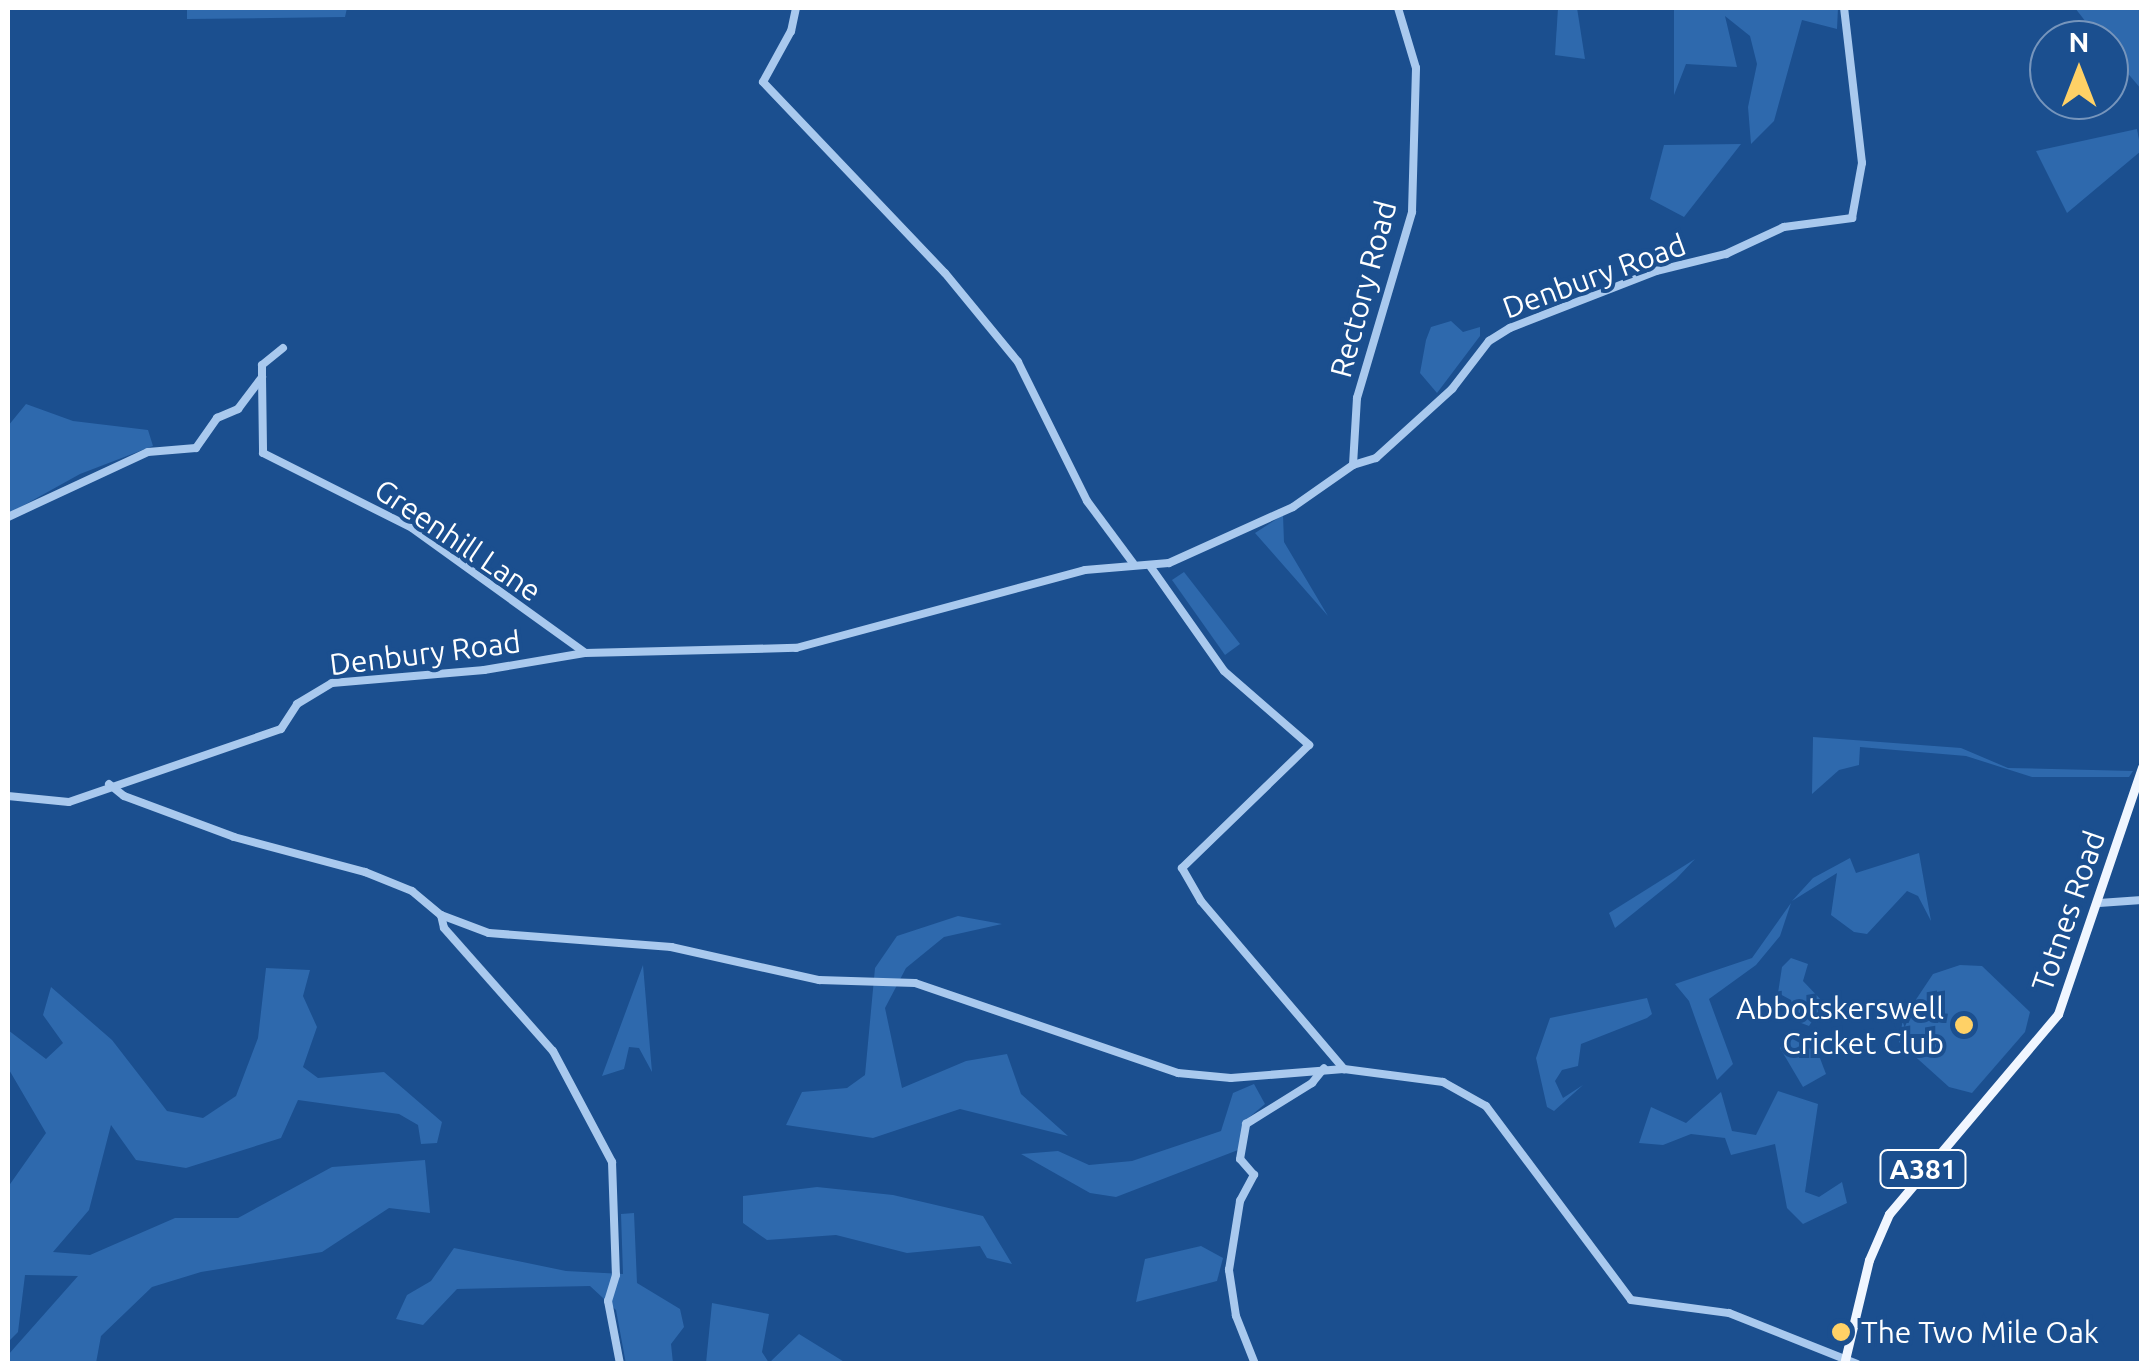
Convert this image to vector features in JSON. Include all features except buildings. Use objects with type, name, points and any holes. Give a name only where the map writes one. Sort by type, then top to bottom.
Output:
[{"type":"main road","name":"Totnes Road","points":[[1845,1361],[1869,1260],[1889,1214],[2051,1024],[2100,903],[2142,768]]},
{"type":"street","points":[[796,8],[791,31],[764,82],[870,191],[918,252],[945,272],[1018,362],[1072,475],[1133,563],[1150,566],[1224,672],[1309,745],[1182,868],[1201,902],[1344,1069]]},
{"type":"street","name":"Rectory Road","points":[[1353,465],[1355,408],[1412,212],[1416,68],[1398,8]]},
{"type":"street","name":"Denbury Road","points":[[1150,566],[1292,507],[1353,465],[1405,436],[1488,341],[1510,328],[1656,271],[1726,254],[1784,227],[1852,218],[1862,163],[1844,8]]},
{"type":"street","name":"Greenhill Lane","points":[[283,348],[262,365],[263,453],[412,528],[585,653]]},
{"type":"street","points":[[8,517],[148,452],[196,448],[217,418],[238,409],[262,377]]},
{"type":"street","name":"Denbury Road","points":[[8,796],[53,804],[281,728],[298,704],[332,684],[484,670],[585,653],[824,643],[962,601],[1133,563]]},
{"type":"street","points":[[109,784],[124,796],[234,837],[379,877],[412,891],[441,916],[528,941],[647,944],[819,980],[915,983],[1178,1073],[1230,1078],[1324,1068],[1431,1079],[1475,1096],[1631,1300],[1728,1314],[1856,1364]]},
{"type":"street","points":[[2100,903],[2142,900]]},
{"type":"street","points":[[441,916],[444,928],[553,1051],[612,1162],[616,1275],[608,1302],[620,1364]]},
{"type":"street","points":[[1254,1364],[1236,1316],[1228,1270],[1240,1201],[1254,1176],[1240,1159],[1246,1124],[1312,1084],[1324,1068]]},
{"type":"shaded area","points":[[187,8],[347,8],[345,17],[187,19]]},
{"type":"shaded area","points":[[1558,8],[1577,8],[1585,59],[1555,55]]},
{"type":"shaded area","points":[[1674,8],[1838,8],[1837,29],[1802,20],[1774,121],[1751,144],[1748,107],[1757,64],[1750,36],[1725,16],[1737,67],[1686,64],[1674,95]]},
{"type":"shaded area","points":[[2075,8],[2141,8],[2141,89],[2129,75],[2129,20],[2084,20]]},
{"type":"shaded area","points":[[2137,129],[2141,151],[2067,213],[2036,151]]},
{"type":"shaded area","points":[[1741,144],[1684,217],[1650,199],[1664,145]]},
{"type":"shaded area","points":[[1451,321],[1463,332],[1480,327],[1480,336],[1437,393],[1420,373],[1426,340],[1431,327]]},
{"type":"shaded area","points":[[26,404],[73,421],[148,430],[153,446],[80,474],[8,514],[8,426]]},
{"type":"shaded area","points":[[1283,515],[1284,542],[1328,616],[1255,533]]},
{"type":"shaded area","points":[[1184,572],[1240,644],[1225,655],[1172,580]]},
{"type":"shaded area","points":[[1813,737],[1961,748],[2008,768],[2133,771],[2129,777],[2032,777],[1966,756],[1860,747],[1859,765],[1839,770],[1812,794]]},
{"type":"shaded area","points":[[1919,853],[1931,921],[1918,896],[1907,891],[1867,934],[1854,932],[1831,915],[1837,873],[1792,901],[1813,878],[1850,858],[1856,873]]},
{"type":"shaded area","points":[[1695,859],[1676,879],[1615,928],[1609,913]]},
{"type":"shaded area","points":[[1791,903],[1780,936],[1756,965],[1709,999],[1733,1064],[1717,1080],[1689,1001],[1675,984],[1752,958]]},
{"type":"shaded area","points":[[958,916],[1002,924],[944,937],[906,968],[885,1008],[902,1088],[966,1061],[1007,1054],[1021,1094],[1068,1136],[960,1109],[873,1138],[786,1125],[802,1092],[847,1088],[865,1075],[875,968],[897,936]]},
{"type":"shaded area","points":[[1791,958],[1808,964],[1803,981],[1824,1003],[1809,1026],[1796,1021],[1791,1000],[1778,993],[1782,967]]},
{"type":"shaded area","points":[[643,965],[652,1072],[639,1048],[629,1047],[624,1069],[602,1076]]},
{"type":"shaded area","name":"Abbotskerswell Cricket Club","points":[[1960,965],[1982,966],[2030,1012],[2025,1032],[1972,1093],[1949,1087],[1899,1042],[1903,1019],[1933,974]]},
{"type":"shaded area","points":[[266,968],[310,970],[303,996],[317,1027],[303,1067],[318,1078],[384,1072],[442,1122],[437,1143],[421,1144],[418,1125],[399,1114],[298,1100],[281,1138],[186,1168],[136,1160],[111,1125],[89,1210],[53,1252],[90,1255],[175,1218],[238,1218],[332,1167],[425,1160],[430,1213],[389,1208],[322,1252],[201,1272],[152,1287],[101,1336],[96,1363],[8,1363],[8,1355],[78,1276],[25,1275],[18,1332],[8,1342],[8,1187],[46,1133],[8,1068],[8,1030],[46,1059],[63,1043],[43,1015],[51,987],[112,1040],[167,1111],[203,1118],[236,1096],[258,1038]]},
{"type":"shaded area","points":[[1647,998],[1652,1014],[1647,1018],[1581,1044],[1578,1066],[1562,1070],[1555,1081],[1563,1098],[1583,1085],[1554,1111],[1547,1107],[1536,1058],[1550,1018]]},
{"type":"shaded area","points":[[1789,1037],[1818,1053],[1826,1074],[1803,1087],[1780,1048]]},
{"type":"shaded area","points":[[1254,1084],[1265,1104],[1246,1120],[1238,1150],[1116,1197],[1090,1193],[1021,1154],[1058,1151],[1089,1165],[1132,1161],[1221,1131],[1233,1093]]},
{"type":"shaded area","points":[[1778,1091],[1818,1104],[1805,1192],[1819,1197],[1842,1182],[1847,1203],[1803,1224],[1787,1208],[1775,1144],[1731,1155],[1725,1138],[1691,1134],[1663,1145],[1639,1143],[1651,1107],[1686,1123],[1721,1092],[1732,1131],[1756,1135]]},
{"type":"shaded area","points":[[817,1187],[893,1195],[983,1216],[1012,1264],[987,1258],[980,1246],[907,1253],[836,1235],[767,1240],[743,1223],[743,1196]]},
{"type":"shaded area","points":[[634,1213],[637,1283],[680,1309],[684,1327],[671,1344],[673,1363],[626,1364],[616,1310],[590,1286],[457,1289],[423,1325],[396,1319],[407,1295],[431,1281],[454,1248],[566,1271],[623,1274],[621,1214]]},
{"type":"shaded area","points":[[1201,1246],[1223,1258],[1217,1281],[1136,1302],[1145,1259]]},
{"type":"shaded area","points":[[712,1303],[769,1314],[762,1352],[769,1363],[706,1363]]},
{"type":"shaded area","points":[[799,1334],[846,1363],[769,1363]]},
{"type":"place","name":"Abbotskerswell Cricket Club","points":[[1964,1025]]},
{"type":"place","name":"The Two Mile Oak","points":[[1841,1332]]}]
